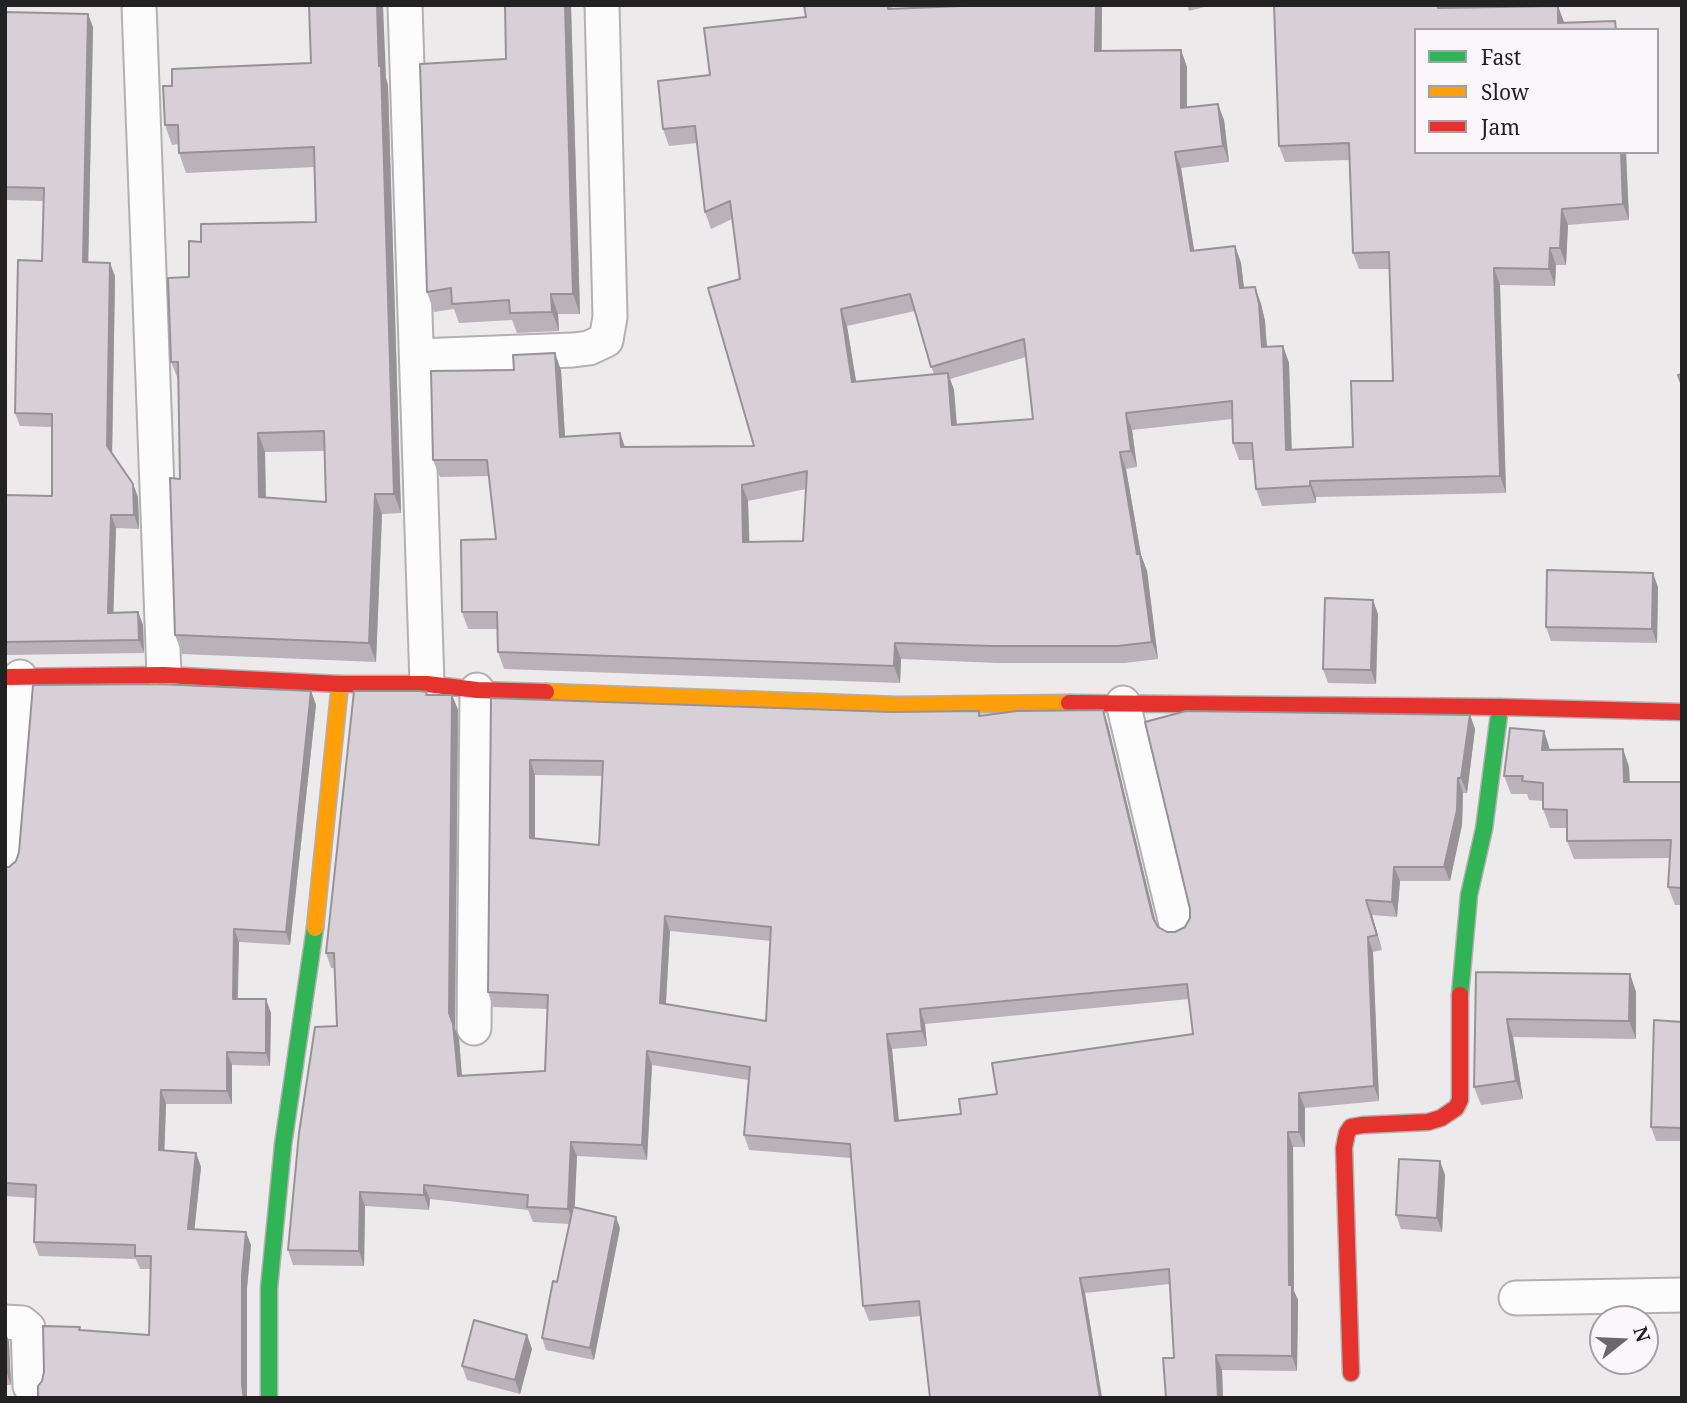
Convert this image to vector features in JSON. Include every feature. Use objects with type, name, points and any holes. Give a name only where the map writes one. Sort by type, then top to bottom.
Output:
[{"type":"street","points":[[139,5],[163,675]]},
{"type":"street","points":[[405,5],[427,684]]},
{"type":"street","points":[[417,356],[573,351],[589,348],[606,340],[610,317],[602,5]]},
{"type":"street","points":[[5,863],[13,677],[163,675],[340,684],[427,684],[477,690],[898,705],[1122,703],[1682,712]]},
{"type":"street","points":[[269,1398],[268,1289],[283,1145],[316,922],[340,684]]},
{"type":"street","points":[[474,1028],[477,690]]},
{"type":"street","points":[[1122,703],[1178,928]]},
{"type":"street","points":[[1351,1374],[1344,1148],[1347,1133],[1351,1127],[1363,1125],[1428,1122],[1441,1118],[1456,1108],[1460,1100],[1459,1020],[1466,923],[1469,895],[1484,829],[1500,707]]},
{"type":"street","points":[[1516,1298],[1682,1295]]},
{"type":"street","points":[[5,1322],[22,1323],[28,1328],[30,1386]]},
{"type":"building","points":[[309,5],[377,5],[394,494],[375,494],[369,643],[175,635],[170,478],[180,479],[178,362],[171,362],[168,278],[189,277],[189,241],[201,242],[201,224],[316,222],[314,147],[179,153],[178,125],[165,125],[163,86],[172,86],[172,69],[311,63]],"holes":[[[324,431],[326,502],[259,497],[258,433]]]},
{"type":"building","points":[[505,5],[565,5],[573,294],[551,294],[552,312],[510,313],[509,300],[452,304],[451,288],[427,292],[420,64],[506,59]]},
{"type":"building","points":[[804,5],[888,5],[888,9],[986,5],[1096,5],[1095,51],[1181,50],[1181,108],[1218,104],[1223,146],[1175,152],[1191,251],[1235,246],[1240,288],[1255,287],[1262,347],[1283,346],[1286,450],[1353,447],[1351,381],[1393,381],[1389,252],[1353,253],[1349,143],[1279,146],[1274,5],[1438,5],[1438,8],[1558,6],[1558,23],[1615,21],[1616,28],[1414,28],[1414,154],[1621,154],[1623,204],[1562,209],[1560,248],[1550,248],[1549,269],[1494,268],[1500,476],[1310,481],[1310,486],[1256,489],[1252,443],[1233,443],[1232,401],[1126,413],[1131,451],[1120,452],[1137,554],[1140,554],[1152,642],[1118,646],[895,643],[894,666],[498,652],[497,612],[462,612],[461,540],[496,539],[487,460],[433,460],[431,371],[514,370],[513,355],[555,353],[560,437],[620,433],[621,447],[754,446],[708,288],[740,279],[730,201],[705,212],[695,126],[663,129],[658,81],[710,75],[704,28],[806,17]],"holes":[[[910,294],[931,367],[1024,339],[1033,419],[952,425],[948,373],[852,382],[841,309]],[[807,471],[803,541],[743,542],[742,485]]]},
{"type":"building","points":[[5,12],[88,14],[83,262],[110,263],[107,446],[133,484],[134,515],[111,515],[108,613],[138,612],[139,640],[5,642],[5,495],[52,496],[52,414],[15,413],[18,260],[42,261],[44,188],[5,187]]},
{"type":"building","points":[[1547,570],[1653,573],[1652,629],[1546,627]]},
{"type":"building","points":[[1325,598],[1373,600],[1371,670],[1323,669]]},
{"type":"building","points":[[159,684],[311,691],[286,932],[234,929],[233,999],[266,999],[266,1053],[227,1052],[227,1091],[161,1090],[159,1150],[196,1153],[188,1229],[246,1232],[242,1275],[244,1398],[38,1398],[38,1386],[44,1372],[43,1326],[80,1327],[79,1330],[149,1335],[151,1256],[135,1256],[135,1245],[34,1242],[36,1185],[5,1183],[5,867],[16,861],[19,852],[33,685]]},
{"type":"building","points":[[354,691],[420,691],[427,692],[426,695],[452,695],[449,1013],[453,1024],[458,1076],[545,1071],[548,995],[488,992],[491,698],[892,712],[979,711],[979,716],[1017,711],[1103,710],[1153,918],[1158,927],[1167,932],[1175,932],[1185,927],[1190,918],[1190,909],[1145,722],[1186,711],[1470,715],[1461,778],[1458,778],[1457,810],[1444,867],[1394,867],[1392,902],[1366,900],[1377,935],[1368,937],[1374,1086],[1299,1093],[1299,1132],[1288,1132],[1292,1356],[1216,1355],[1218,1398],[1166,1398],[1163,1358],[1174,1358],[1169,1269],[1080,1278],[1100,1398],[930,1398],[919,1301],[863,1306],[850,1144],[744,1135],[750,1067],[647,1051],[642,1145],[571,1142],[568,1209],[527,1207],[528,1195],[424,1185],[424,1195],[360,1192],[359,1251],[288,1250],[299,1133],[315,1027],[337,1026],[334,953],[326,953]],"holes":[[[530,760],[603,761],[599,845],[530,838]],[[665,916],[771,927],[766,1021],[660,1003]],[[1187,984],[1193,1034],[992,1063],[997,1094],[959,1099],[961,1114],[895,1121],[887,1034],[922,1031],[920,1009]]]},
{"type":"building","points":[[1510,728],[1544,731],[1542,750],[1623,749],[1624,782],[1682,782],[1682,888],[1668,887],[1671,840],[1567,841],[1567,810],[1543,809],[1543,783],[1522,781],[1523,776],[1504,776]]},
{"type":"building","points":[[1476,972],[1630,974],[1629,1021],[1507,1019],[1516,1081],[1474,1087]]},
{"type":"building","points":[[1654,1020],[1682,1022],[1682,1128],[1651,1127]]},
{"type":"building","points":[[1399,1159],[1440,1161],[1437,1218],[1396,1215]]},
{"type":"building","points":[[573,1207],[616,1217],[590,1348],[542,1338],[553,1281],[557,1282]]},
{"type":"building","points":[[474,1320],[527,1335],[515,1380],[462,1366]]},
{"type":"traffic: fast","points":[[1460,995],[1469,895],[1484,829],[1500,707]]},
{"type":"traffic: fast","points":[[269,1398],[269,1288],[283,1145],[315,928]]},
{"type":"traffic: slow","points":[[315,928],[340,684]]},
{"type":"traffic: slow","points":[[546,692],[898,705],[1069,703]]},
{"type":"traffic: jam","points":[[5,677],[164,675],[340,684],[427,684],[477,690],[546,692]]},
{"type":"traffic: jam","points":[[1069,703],[1500,707],[1682,712]]},
{"type":"traffic: jam","points":[[1351,1373],[1344,1148],[1347,1133],[1351,1127],[1363,1125],[1428,1122],[1441,1118],[1456,1108],[1460,1100],[1460,995]]}]
